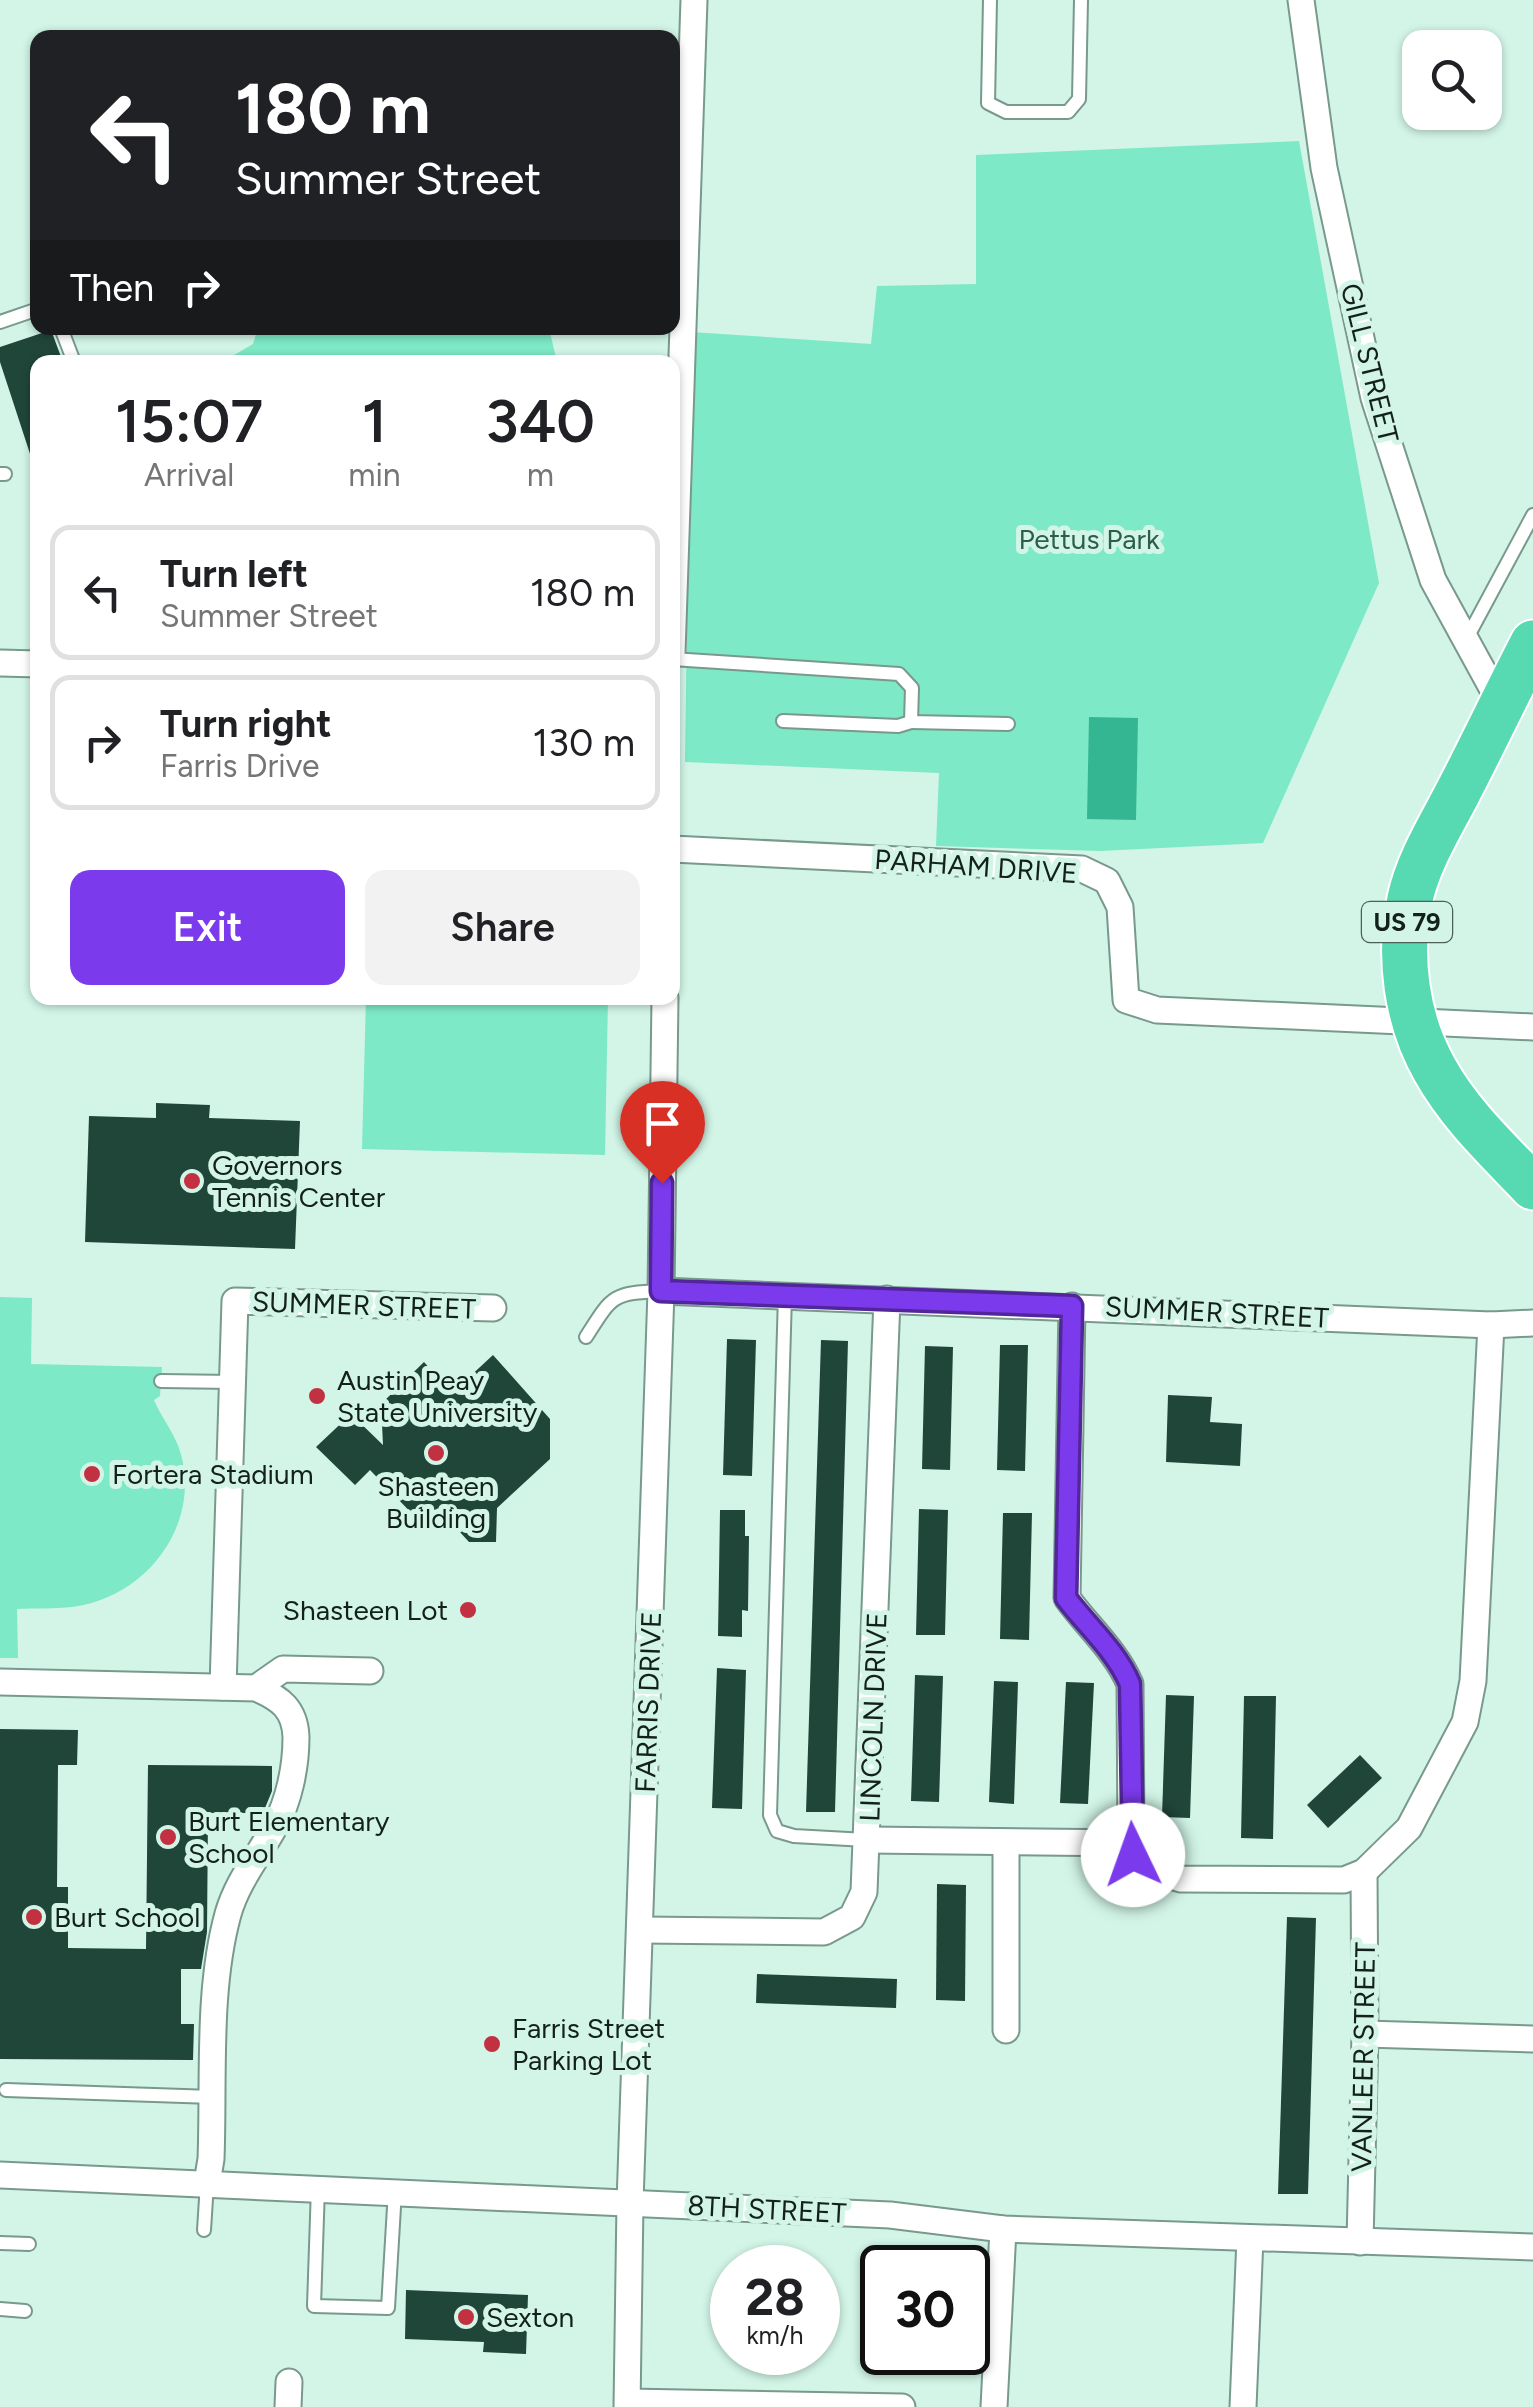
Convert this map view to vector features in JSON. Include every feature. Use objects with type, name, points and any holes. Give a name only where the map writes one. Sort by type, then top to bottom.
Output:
[{"type":"highway","name":"US 79","points":[[1530,656],[1436,834],[1410,897],[1406,986],[1412,1019],[1446,1089],[1462,1112],[1533,1187]]},
{"type":"street","points":[[680,417],[694,0]]},
{"type":"street","name":"GILL STREET","points":[[1301,0],[1324,168],[1374,398],[1433,580],[1502,706]]},
{"type":"street","points":[[0,663],[30,664]]},
{"type":"street","name":"PARHAM DRIVE","points":[[680,849],[1082,869],[1107,881],[1120,906],[1126,1000],[1157,1010],[1533,1027]]},
{"type":"street","name":"FARRIS DRIVE","points":[[628,2404],[630,2203],[661,1291],[665,1005]]},
{"type":"street","name":"SUMMER STREET","points":[[661,1291],[1533,1324]]},
{"type":"street","name":"LINCOLN DRIVE","points":[[641,1930],[824,1932],[852,1917],[864,1892],[886,1298]]},
{"type":"street","name":"SUMMER STREET","points":[[233,1382],[235,1301],[493,1308]]},
{"type":"street","points":[[1072,1306],[1066,1598],[1120,1660],[1130,1684],[1133,1855],[1152,1870],[1180,1879],[1344,1880],[1364,1872],[1410,1828],[1466,1722],[1473,1681],[1491,1324]]},
{"type":"street","points":[[223,1687],[233,1382]]},
{"type":"street","points":[[256,1688],[283,1669],[370,1671]]},
{"type":"street","points":[[0,1682],[256,1688],[279,1698],[292,1714],[296,1736],[291,1786],[276,1824],[252,1862],[229,1912],[218,1968],[207,2184]]},
{"type":"street","points":[[868,1840],[1131,1843]]},
{"type":"street","points":[[1006,1842],[1006,2030]]},
{"type":"street","name":"VANLEER STREET","points":[[1360,2242],[1364,1872]]},
{"type":"street","points":[[1365,2034],[1533,2038]]},
{"type":"street","name":"8TH STREET","points":[[0,2174],[890,2214],[1003,2229],[1533,2247]]},
{"type":"street","points":[[994,2407],[1003,2229]]},
{"type":"street","points":[[1243,2407],[1250,2238]]},
{"type":"street","points":[[628,2404],[902,2407]]},
{"type":"lane","points":[[990,0],[988,103],[1006,112],[1068,112],[1080,98],[1081,0]]},
{"type":"lane","points":[[0,322],[30,312]]},
{"type":"lane","points":[[1467,638],[1533,514]]},
{"type":"lane","points":[[680,657],[900,674],[912,688],[911,722]]},
{"type":"lane","points":[[784,720],[898,726],[911,722],[1008,724]]},
{"type":"lane","points":[[586,1337],[608,1303],[626,1292],[661,1291]]},
{"type":"lane","points":[[785,1295],[770,1815],[776,1830],[794,1836],[868,1840]]},
{"type":"lane","points":[[161,1381],[233,1382]]},
{"type":"lane","points":[[6,2090],[213,2097]]},
{"type":"lane","points":[[204,2230],[207,2184]]},
{"type":"lane","points":[[318,2187],[314,2306],[388,2308],[395,2190]]},
{"type":"lane","points":[[0,2243],[29,2244]]},
{"type":"lane","points":[[0,2310],[25,2310]]},
{"type":"green space","name":"Pettus Park","points":[[1299,141],[1379,583],[1263,843],[1100,851],[936,846],[939,773],[685,762],[691,332],[871,344],[877,286],[976,284],[976,155]]},
{"type":"green space","points":[[256,335],[551,335],[555,355],[234,355],[253,344]]},
{"type":"green space","points":[[366,1005],[608,1005],[605,1155],[362,1149]]},
{"type":"green space","name":"Fortera Stadium","points":[[0,1297],[32,1298],[31,1364],[162,1367],[160,1396],[154,1400],[181,1454],[185,1489],[181,1514],[159,1558],[121,1591],[72,1607],[17,1609],[18,1658],[0,1658]]},
{"type":"shaded area","points":[[1089,717],[1138,718],[1136,820],[1087,819]]},
{"type":"building","points":[[36,335],[53,335],[60,355],[30,355],[30,454],[0,362],[0,347]]},
{"type":"building","name":"Governors Tennis Center","points":[[156,1103],[210,1105],[209,1118],[300,1121],[295,1249],[85,1242],[89,1116],[156,1118]]},
{"type":"building","points":[[727,1339],[756,1340],[752,1476],[723,1475]]},
{"type":"building","points":[[821,1340],[848,1341],[835,1812],[806,1812]]},
{"type":"building","points":[[1000,1345],[1028,1345],[1025,1471],[997,1470]]},
{"type":"building","points":[[925,1346],[953,1347],[950,1470],[922,1469]]},
{"type":"building","name":"Shasteen Building","points":[[493,1355],[550,1419],[550,1459],[497,1508],[496,1542],[469,1542],[438,1508],[422,1524],[370,1470],[355,1485],[316,1447],[351,1414],[383,1445],[381,1404],[424,1362],[452,1393]]},
{"type":"building","points":[[1168,1395],[1212,1397],[1210,1422],[1242,1424],[1240,1466],[1166,1462]]},
{"type":"building","points":[[919,1509],[948,1510],[945,1635],[916,1635]]},
{"type":"building","points":[[720,1510],[745,1510],[745,1536],[749,1536],[748,1611],[742,1610],[742,1637],[718,1636]]},
{"type":"building","points":[[1003,1513],[1032,1513],[1029,1640],[1000,1639]]},
{"type":"building","points":[[717,1668],[746,1670],[742,1809],[712,1808]]},
{"type":"building","points":[[915,1675],[943,1676],[939,1802],[911,1801]]},
{"type":"building","points":[[994,1681],[1018,1682],[1014,1804],[989,1802]]},
{"type":"building","points":[[1066,1682],[1094,1683],[1088,1804],[1060,1803]]},
{"type":"building","points":[[1166,1695],[1194,1696],[1190,1818],[1162,1817]]},
{"type":"building","points":[[1244,1696],[1276,1696],[1273,1839],[1241,1838]]},
{"type":"building","name":"Burt School","points":[[0,1729],[78,1730],[77,1765],[58,1765],[57,1887],[68,1887],[68,1948],[146,1949],[148,1765],[272,1766],[272,1791],[263,1813],[208,1813],[207,1932],[201,1969],[181,1969],[181,2024],[194,2024],[193,2060],[0,2059]]},
{"type":"building","points":[[1360,1755],[1382,1778],[1328,1828],[1307,1805]]},
{"type":"building","points":[[937,1884],[966,1885],[965,2001],[936,2000]]},
{"type":"building","points":[[1287,1917],[1316,1918],[1308,2194],[1278,2194]]},
{"type":"building","points":[[757,1974],[897,1979],[896,2008],[756,2003]]},
{"type":"building","name":"Sexton","points":[[406,2290],[528,2295],[526,2354],[483,2352],[484,2342],[405,2339]]},
{"type":"place","name":"Governors Tennis Center","points":[[192,1181]]},
{"type":"place","name":"Austin Peay State University","points":[[317,1396]]},
{"type":"place","name":"Shasteen Building","points":[[436,1453]]},
{"type":"place","name":"Fortera Stadium","points":[[92,1474]]},
{"type":"place","name":"Shasteen Lot","points":[[468,1610]]},
{"type":"place","name":"Burt Elementary School","points":[[168,1837]]},
{"type":"place","name":"Burt School","points":[[34,1917]]},
{"type":"place","name":"Farris Street Parking Lot","points":[[492,2044]]},
{"type":"place","name":"Sexton","points":[[466,2317]]},
{"type":"route","points":[[662,1183],[661,1291],[1072,1306],[1066,1598],[1120,1660],[1130,1684],[1133,1855]]}]
